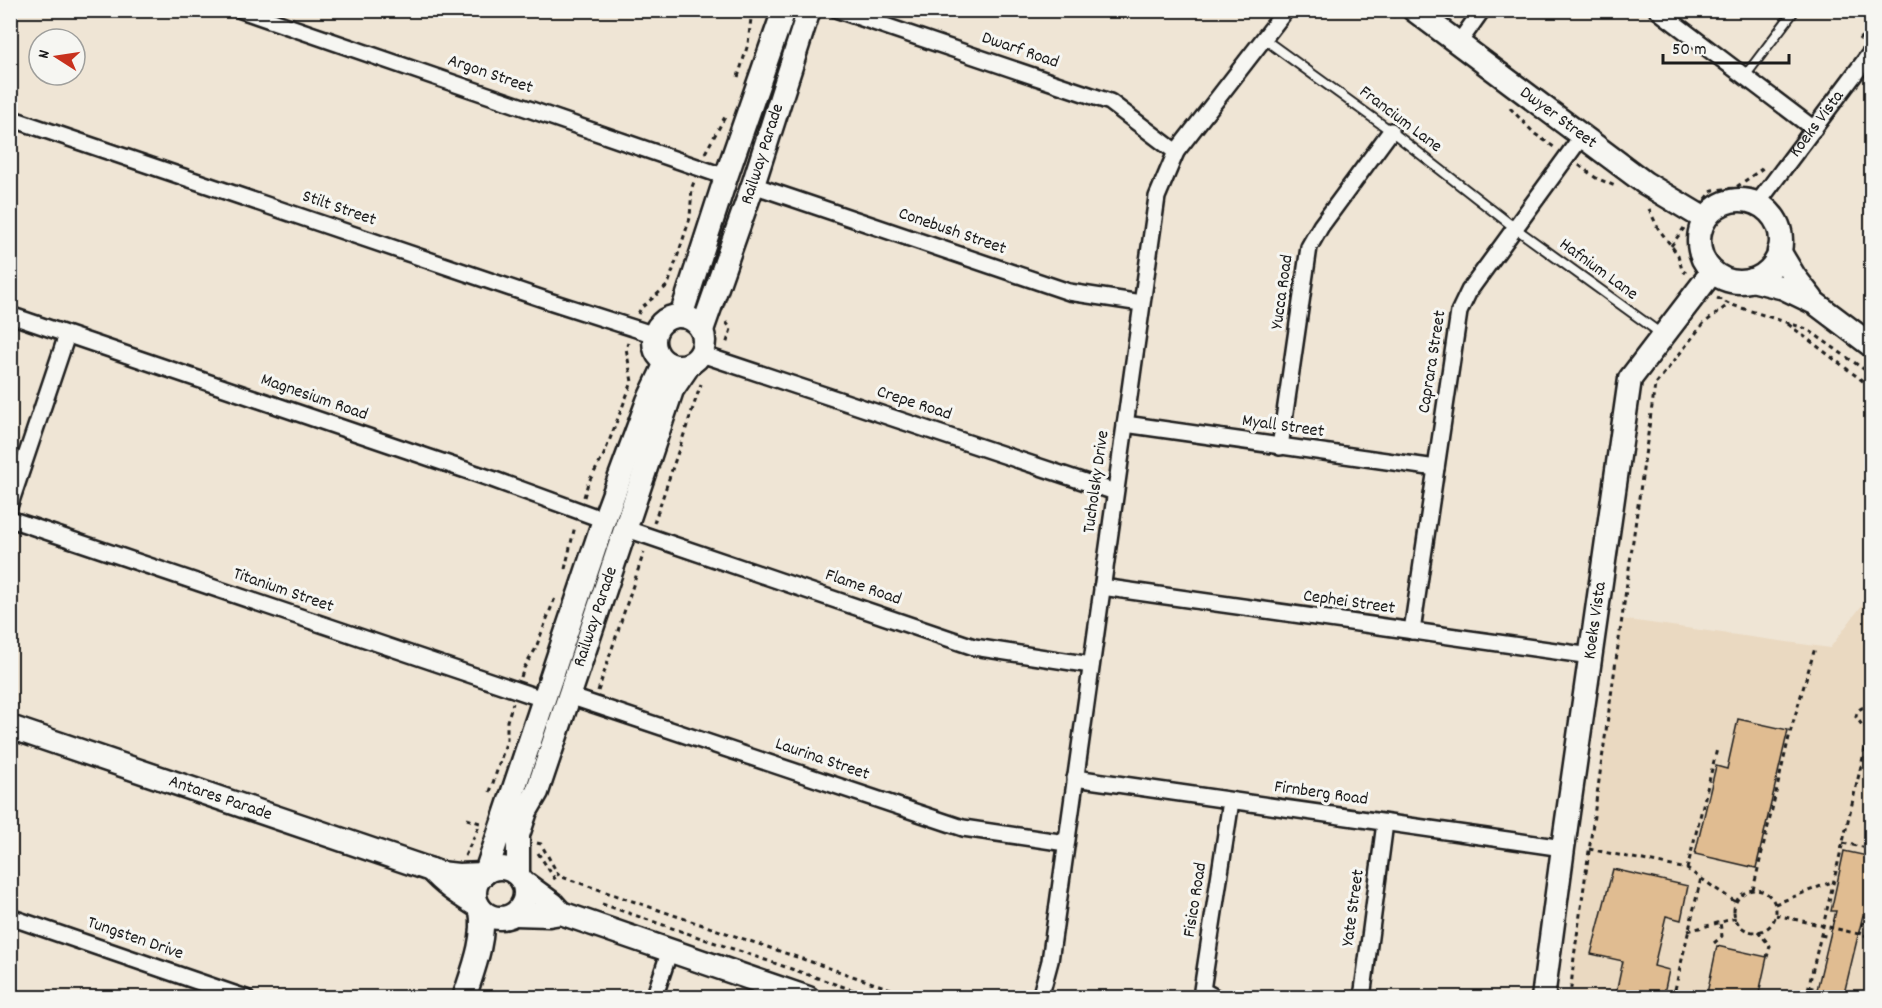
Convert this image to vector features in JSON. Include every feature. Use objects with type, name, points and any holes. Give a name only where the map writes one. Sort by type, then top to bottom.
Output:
[{"type":"street","name":"Argon Street","points":[[241,10],[726,177]]},
{"type":"street","name":"Railway Parade","points":[[681,316],[784,10]]},
{"type":"street","name":"Railway Parade","points":[[702,330],[753,185],[809,10]]},
{"type":"street","name":"Dwarf Road","points":[[838,10],[1110,102],[1176,152]]},
{"type":"street","name":"Tucholsky Drive","points":[[1040,998],[1050,961],[1157,197],[1176,152],[1286,10]]},
{"type":"street","name":"Dwyer Street","points":[[1414,10],[1645,183],[1700,216]]},
{"type":"street","points":[[1458,44],[1482,10]]},
{"type":"street","points":[[1657,10],[1814,129]]},
{"type":"street","name":"Koeks Vista","points":[[1757,204],[1872,51]]},
{"type":"street","name":"Stilt Street","points":[[10,118],[655,335]]},
{"type":"street","name":"Yucca Road","points":[[1280,447],[1309,247],[1321,226],[1391,131]]},
{"type":"street","name":"Caprara Street","points":[[1412,631],[1459,312],[1469,291],[1582,136]]},
{"type":"street","name":"Conebush Street","points":[[753,185],[1069,292],[1141,303]]},
{"type":"street","points":[[1737,200],[1757,204],[1771,215],[1778,226],[1779,251],[1774,263],[1765,273],[1752,280],[1738,282],[1724,279],[1712,272],[1699,247],[1700,216],[1725,203],[1737,200]]},
{"type":"street","points":[[1779,251],[1794,276],[1815,303]]},
{"type":"street","name":"Koeks Vista","points":[[1543,998],[1630,379],[1712,272]]},
{"type":"street","points":[[1752,280],[1784,288],[1815,303],[1872,346]]},
{"type":"street","name":"Magnesium Road","points":[[10,315],[604,520]]},
{"type":"street","points":[[673,316],[681,316],[697,323],[704,339],[695,359],[681,367],[666,363],[660,357],[654,343],[658,327],[673,316]]},
{"type":"street","points":[[10,504],[67,335]]},
{"type":"street","name":"Railway Parade","points":[[521,879],[518,835],[526,811],[537,792],[672,390],[695,359]]},
{"type":"street","name":"Crepe Road","points":[[695,359],[1115,492]]},
{"type":"street","name":"Railway Parade","points":[[485,873],[604,520],[648,401],[666,363]]},
{"type":"street","name":"Myall Street","points":[[1125,424],[1436,468]]},
{"type":"street","name":"Titanium Street","points":[[10,519],[543,699]]},
{"type":"street","name":"Flame Road","points":[[627,529],[974,647],[1091,665]]},
{"type":"street","name":"Cephei Street","points":[[1102,587],[1591,656]]},
{"type":"street","name":"Laurina Street","points":[[569,696],[963,828],[1066,843]]},
{"type":"street","name":"Antares Parade","points":[[10,727],[431,870],[458,875],[485,873]]},
{"type":"street","name":"Firnberg Road","points":[[1075,778],[1563,848]]},
{"type":"street","name":"Fisico Road","points":[[1216,998],[1202,990],[1231,801]]},
{"type":"street","name":"Yate Street","points":[[1362,998],[1385,823]]},
{"type":"street","points":[[464,998],[476,962],[483,921],[475,894],[476,886],[485,873],[494,869],[511,870],[561,913]]},
{"type":"street","name":"Antares Parade","points":[[431,870],[453,891],[481,909]]},
{"type":"street","points":[[476,962],[513,915],[520,910],[526,891],[521,879]]},
{"type":"street","points":[[481,909],[487,915],[495,918],[561,913],[808,998]]},
{"type":"street","name":"Tungsten Drive","points":[[10,917],[246,998]]},
{"type":"street","points":[[654,998],[670,950]]},
{"type":"lane","points":[[1745,76],[1795,10]]},
{"type":"lane","name":"Francium Lane","points":[[1264,39],[1391,131],[1515,228]]},
{"type":"lane","name":"Hafnium Lane","points":[[1515,228],[1664,335]]},
{"type":"path","points":[[738,78],[748,44],[752,10]]},
{"type":"path","points":[[1858,42],[1872,22]]},
{"type":"path","points":[[564,574],[571,539],[588,483],[603,457],[632,382],[626,348],[632,327],[641,308],[668,285],[690,218],[692,187],[707,148],[727,112]]},
{"type":"path","points":[[1671,246],[1700,216],[1713,190],[1735,189],[1770,163]]},
{"type":"path","points":[[1570,998],[1655,385],[1703,324],[1729,304]]},
{"type":"path","points":[[1872,375],[1807,329],[1786,323],[1872,388]]},
{"type":"path","points":[[490,792],[507,740],[507,722],[524,668],[535,650],[560,585]]},
{"type":"path","points":[[1753,890],[1790,733],[1815,648]]},
{"type":"path","points":[[1806,998],[1870,732],[1865,725],[1857,721],[1857,712],[1864,707],[1872,709]]},
{"type":"path","points":[[1865,725],[1872,723]]},
{"type":"path","points":[[1687,869],[1717,749]]},
{"type":"path","points":[[464,858],[484,813]]},
{"type":"path","points":[[518,842],[526,844],[540,855],[558,885]]},
{"type":"path","points":[[1843,843],[1872,849]]},
{"type":"path","points":[[1589,849],[1687,869],[1737,903]]},
{"type":"path","points":[[559,876],[917,998]]},
{"type":"path","points":[[1672,998],[1701,878]]},
{"type":"path","points":[[1775,904],[1834,882]]},
{"type":"path","points":[[1753,890],[1766,892],[1775,904],[1776,915],[1768,927],[1758,931],[1748,930],[1736,918],[1737,903],[1741,896],[1753,890]]},
{"type":"path","points":[[600,904],[876,998]]},
{"type":"path","points":[[1776,915],[1872,937]]},
{"type":"path","points":[[1860,935],[1864,916]]},
{"type":"path","points":[[1688,931],[1736,918]]},
{"type":"path","points":[[1714,944],[1722,936],[1720,922]]},
{"type":"path","points":[[1758,931],[1770,946],[1767,957]]},
{"type":"path","points":[[1821,935],[1830,937]]},
{"type":"path","points":[[1809,987],[1817,989]]},
{"type":"shaded area","points":[[1871,593],[1871,997],[1568,998],[1621,619],[1830,648]]},
{"type":"building","points":[[1738,719],[1788,730],[1756,868],[1695,854],[1716,766],[1727,769]]},
{"type":"building","points":[[1844,851],[1872,857],[1872,917],[1863,915],[1843,998],[1815,998],[1836,911],[1831,911]]},
{"type":"building","points":[[1613,869],[1688,886],[1681,920],[1666,916],[1654,966],[1669,970],[1663,998],[1615,998],[1623,961],[1591,954]]},
{"type":"building","points":[[1717,946],[1767,957],[1758,998],[1706,998]]}]
